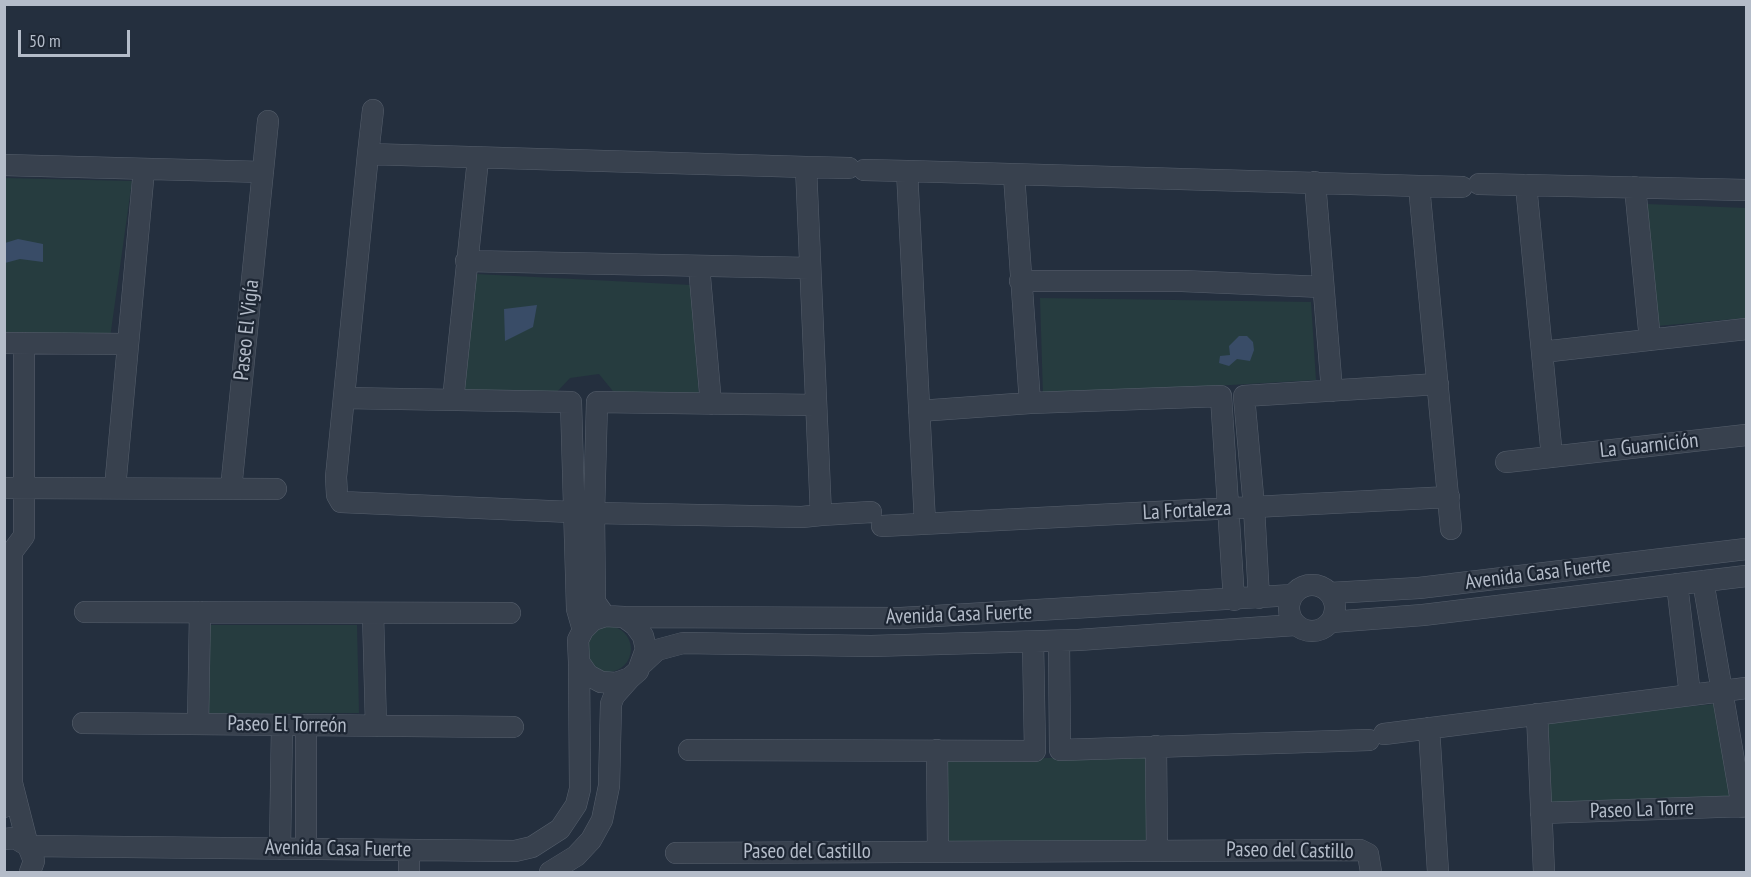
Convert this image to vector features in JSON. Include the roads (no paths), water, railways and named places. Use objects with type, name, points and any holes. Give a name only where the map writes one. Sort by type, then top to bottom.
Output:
[{"type":"street","points":[[373,110],[344,398],[571,402],[596,602],[614,617],[635,625],[643,636],[646,649],[636,670],[616,683],[601,682],[588,675],[579,662],[578,640],[583,630],[593,620],[614,617]]},
{"type":"street","name":"Paseo El Vigía","points":[[231,489],[268,121]]},
{"type":"street","points":[[368,154],[1419,186],[1526,185],[1746,190]]},
{"type":"street","points":[[453,400],[478,159]]},
{"type":"street","points":[[4,165],[263,172]]},
{"type":"street","points":[[806,167],[821,515]]},
{"type":"street","points":[[115,488],[144,169]]},
{"type":"street","points":[[907,171],[925,523]]},
{"type":"street","points":[[1014,175],[1030,403]]},
{"type":"street","points":[[1315,182],[1332,391]]},
{"type":"street","points":[[1526,185],[1552,457]]},
{"type":"street","points":[[1419,186],[1452,529]]},
{"type":"street","points":[[1635,188],[1650,340]]},
{"type":"street","points":[[466,261],[810,268]]},
{"type":"street","points":[[699,266],[711,404]]},
{"type":"street","points":[[1020,281],[1182,281],[1323,287]]},
{"type":"street","points":[[1542,352],[1746,329]]},
{"type":"street","points":[[30,873],[34,861],[12,783],[8,548],[24,536],[14,488],[11,343],[128,344]]},
{"type":"street","points":[[1259,598],[1244,396],[1438,384]]},
{"type":"street","points":[[919,411],[1030,403],[1221,396],[1234,600]]},
{"type":"street","name":"La Fortaleza","points":[[344,398],[336,477],[337,495],[341,502],[583,512],[802,517],[821,515],[925,523],[1449,497]]},
{"type":"street","points":[[583,630],[577,609],[583,512],[597,402],[816,405]]},
{"type":"street","name":"La Guarnición","points":[[1506,462],[1746,435]]},
{"type":"street","points":[[14,488],[276,489]]},
{"type":"street","name":"Avenida Casa Fuerte","points":[[1330,593],[1419,588],[1746,549]]},
{"type":"street","name":"Avenida Casa Fuerte","points":[[1331,622],[1423,615],[1746,576]]},
{"type":"street","name":"Paseo La Torre","points":[[1542,813],[1744,806],[1721,691],[1703,581]]},
{"type":"street","points":[[1677,584],[1690,695]]},
{"type":"street","points":[[1307,586],[1323,588],[1330,593],[1335,613],[1325,628],[1310,632],[1295,625],[1288,610],[1293,595],[1307,586]]},
{"type":"street","name":"Avenida Casa Fuerte","points":[[614,617],[900,618],[1293,595]]},
{"type":"street","points":[[85,612],[510,613]]},
{"type":"street","name":"Paseo El Torreón","points":[[198,724],[200,612]]},
{"type":"street","name":"Paseo El Torreón","points":[[373,613],[375,726]]},
{"type":"street","name":"Avenida Casa Fuerte","points":[[550,873],[576,856],[591,840],[602,820],[609,786],[611,704],[619,689],[657,650],[683,643],[871,646],[1059,641],[1295,625]]},
{"type":"street","points":[[1059,641],[1060,750],[1377,737],[1429,728],[1746,688]]},
{"type":"street","points":[[689,750],[1035,751],[1033,642]]},
{"type":"street","name":"Avenida Casa Fuerte","points":[[4,839],[15,838],[28,846],[514,851],[532,847],[560,829],[576,805],[580,789],[579,662]]},
{"type":"street","points":[[1537,714],[1544,873]]},
{"type":"street","name":"Paseo El Torreón","points":[[82,723],[513,727]]},
{"type":"street","points":[[280,849],[282,725]]},
{"type":"street","points":[[306,725],[306,849]]},
{"type":"street","points":[[1429,728],[1438,873]]},
{"type":"street","points":[[1156,746],[1157,851]]},
{"type":"street","points":[[937,750],[938,852]]},
{"type":"street","points":[[4,807],[12,783]]},
{"type":"street","points":[[409,850],[409,873]]},
{"type":"street","name":"Paseo del Castillo","points":[[676,853],[1360,850],[1368,854],[1371,873]]},
{"type":"water","points":[[18,239],[43,244],[43,262],[20,259],[5,263],[5,243]]},
{"type":"water","points":[[537,305],[533,327],[505,341],[504,309]]},
{"type":"water","points":[[1239,336],[1247,336],[1253,342],[1254,350],[1250,361],[1237,359],[1229,366],[1219,363],[1220,356],[1230,355],[1229,346]]}]
